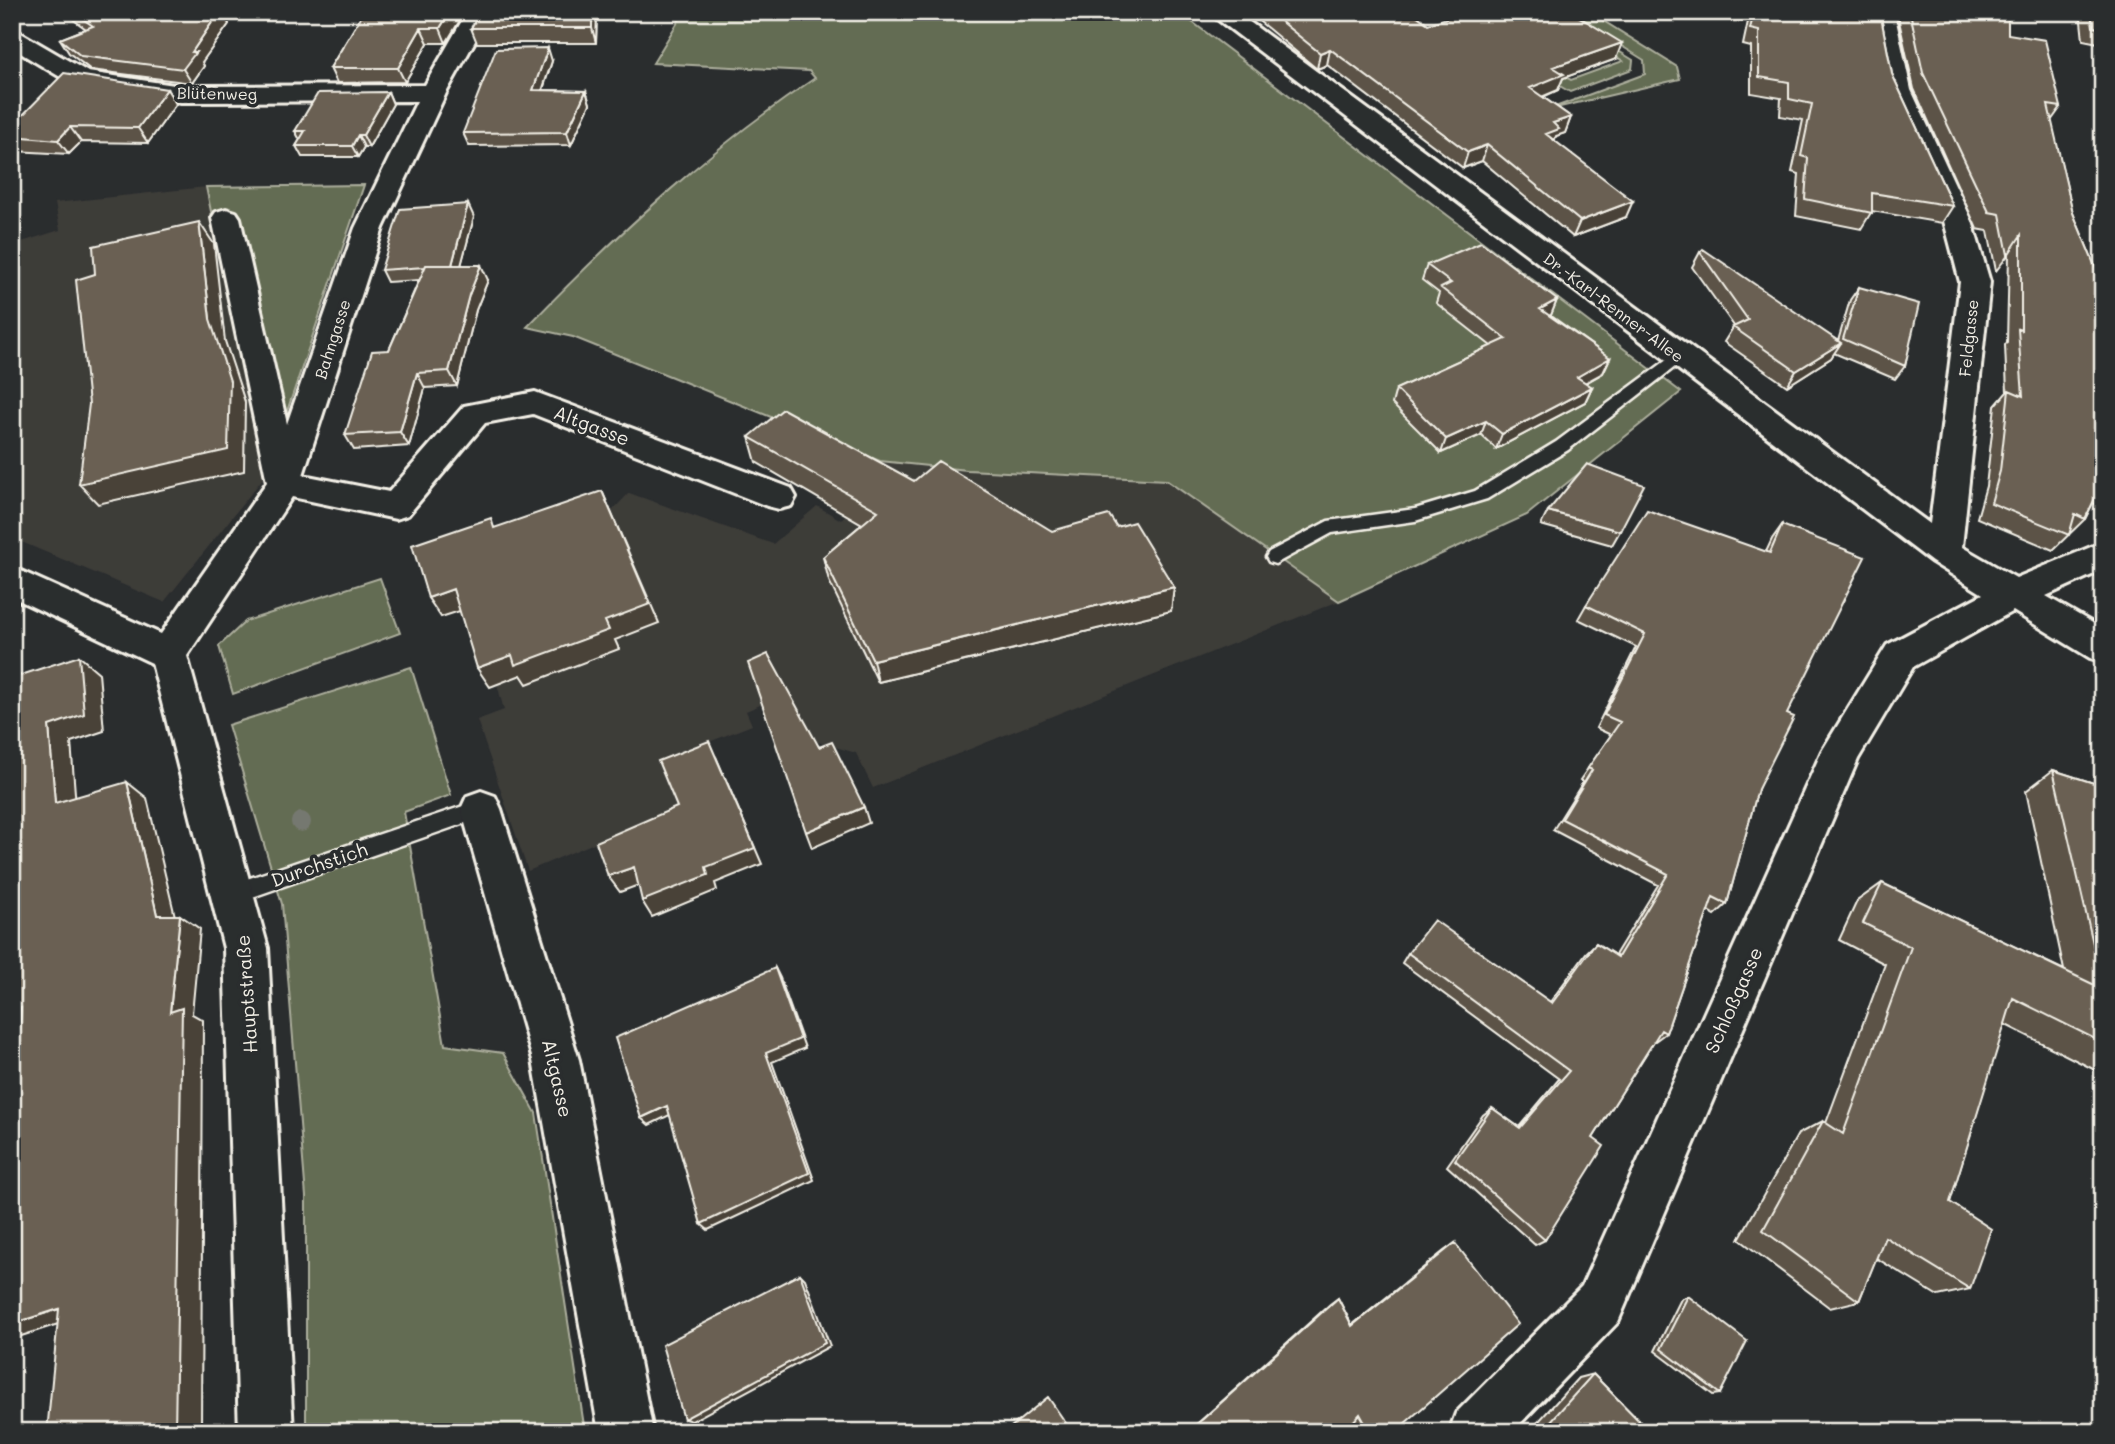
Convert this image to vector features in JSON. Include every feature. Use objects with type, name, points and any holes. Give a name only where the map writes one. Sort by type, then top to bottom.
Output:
[{"type":"street","name":"Bahngasse","points":[[168,654],[284,483],[369,228],[433,93],[479,12]]},
{"type":"street","name":"Dr.-Karl-Renner-Allee","points":[[1220,12],[1944,553],[2103,648]]},
{"type":"street","name":"Feldgasse","points":[[1885,12],[1884,21],[1898,90],[1958,221],[1975,282],[1944,553]]},
{"type":"street","name":"Blütenweg","points":[[12,38],[81,79],[181,94],[433,93]]},
{"type":"street","points":[[226,218],[284,483]]},
{"type":"street","name":"Altgasse","points":[[284,483],[396,506],[475,414],[536,403],[779,497]]},
{"type":"street","name":"Schloßgasse","points":[[1475,1432],[1600,1304],[1842,751],[1900,656],[2012,595],[2103,555]]},
{"type":"street","points":[[12,581],[168,654]]},
{"type":"street","name":"Hauptstraße","points":[[168,654],[246,948],[266,1432]]},
{"type":"street","name":"Altgasse","points":[[481,809],[556,1060],[626,1432]]},
{"type":"lane","points":[[1275,557],[1328,527],[1416,515],[1481,495],[1562,446],[1679,356]]},
{"type":"lane","name":"Altgasse","points":[[405,835],[481,809]]},
{"type":"lane","name":"Durchstich","points":[[232,894],[405,835]]},
{"type":"shaded area","points":[[206,187],[265,476],[164,602],[12,538],[12,245],[60,230],[55,203]]},
{"type":"shaded area","points":[[880,461],[967,470],[1166,480],[1339,601],[873,788],[856,753],[811,740],[786,694],[746,711],[752,725],[699,746],[679,807],[528,871],[477,720],[504,710],[497,684],[524,674],[528,684],[618,649],[615,640],[658,623],[611,512],[629,493],[773,544],[817,506],[841,520],[864,476]]},
{"type":"green space","points":[[684,12],[1179,12],[1681,392],[1527,515],[1339,601],[1166,480],[967,470],[880,461],[573,337],[527,327],[595,259],[665,195],[738,134],[815,78],[809,71],[653,63]]},
{"type":"green space","points":[[1567,12],[1589,12],[1677,67],[1680,79],[1547,110],[1645,74],[1644,60]]},
{"type":"green space","points":[[1594,36],[1633,60],[1632,69],[1570,92],[1541,75],[1554,71],[1571,80],[1623,61],[1588,38]]},
{"type":"green space","points":[[364,185],[265,476],[206,187]]},
{"type":"green space","points":[[380,578],[400,633],[233,694],[219,646],[246,621]]},
{"type":"green space","points":[[411,667],[451,795],[404,812],[445,1045],[503,1053],[536,1113],[585,1432],[306,1432],[306,1197],[282,904],[228,725]]},
{"type":"building","points":[[73,12],[219,12],[183,69],[81,56],[60,39],[93,26]]},
{"type":"building","points":[[364,12],[450,12],[440,28],[421,28],[398,68],[330,68]]},
{"type":"building","points":[[480,12],[592,12],[592,28],[471,28]]},
{"type":"building","points":[[1269,12],[1412,12],[1428,24],[1467,12],[1571,12],[1622,43],[1553,67],[1564,74],[1530,88],[1571,117],[1553,123],[1559,129],[1546,134],[1633,201],[1580,221],[1487,145],[1468,152],[1330,49],[1320,53]]},
{"type":"building","points":[[1754,12],[1880,12],[1892,74],[1953,206],[1872,193],[1872,213],[1805,199],[1808,158],[1801,156],[1812,104],[1789,99],[1789,82],[1759,77],[1759,31],[1750,29]]},
{"type":"building","points":[[1910,12],[2008,12],[2008,34],[2045,40],[2061,107],[2048,105],[2073,213],[2103,286],[2103,485],[2085,519],[2075,514],[2069,535],[1991,503],[2000,471],[2009,390],[2023,396],[2018,329],[2021,330],[2021,235],[2008,255],[2000,214],[1989,212],[1923,73]]},
{"type":"building","points":[[2091,12],[2103,12],[2103,29],[2093,27]]},
{"type":"building","points":[[548,48],[533,90],[586,91],[567,132],[463,133],[496,49]]},
{"type":"building","points":[[64,73],[167,89],[138,128],[70,127],[58,140],[12,136],[12,126]]},
{"type":"building","points":[[388,92],[363,135],[358,135],[352,146],[296,146],[305,131],[295,131],[318,93]]},
{"type":"building","points":[[468,204],[452,265],[381,270],[400,209]]},
{"type":"building","points":[[199,222],[210,319],[230,381],[228,450],[79,484],[89,404],[76,280],[95,274],[93,246]]},
{"type":"building","points":[[1481,242],[1557,300],[1540,309],[1610,358],[1577,377],[1592,387],[1502,434],[1486,421],[1446,439],[1396,389],[1506,339],[1441,288],[1451,283],[1427,265]]},
{"type":"building","points":[[1703,249],[1841,343],[1796,371],[1733,327],[1748,320],[1700,252]]},
{"type":"building","points":[[426,265],[481,265],[469,295],[449,371],[417,373],[400,432],[345,435],[372,351],[389,350]]},
{"type":"building","points":[[1859,287],[1919,304],[1905,366],[1843,339]]},
{"type":"building","points":[[783,409],[914,481],[938,461],[1052,531],[1109,515],[1117,527],[1134,522],[1174,587],[873,660],[823,557],[878,511],[749,437]]},
{"type":"building","points":[[1587,464],[1644,485],[1620,531],[1548,511]]},
{"type":"building","points":[[602,491],[650,604],[605,621],[609,630],[515,665],[512,655],[477,668],[453,589],[428,598],[412,545],[491,518],[494,528]]},
{"type":"building","points":[[1647,510],[1770,553],[1782,525],[1865,557],[1787,714],[1794,717],[1758,789],[1727,904],[1713,897],[1666,1033],[1661,1030],[1593,1138],[1604,1146],[1545,1240],[1455,1160],[1492,1108],[1520,1128],[1569,1071],[1408,953],[1434,920],[1552,1003],[1596,943],[1618,957],[1668,874],[1562,819],[1592,770],[1588,768],[1620,722],[1604,715],[1645,634],[1586,605]]},
{"type":"building","points":[[768,654],[819,747],[832,742],[864,807],[806,832],[748,663]]},
{"type":"building","points":[[79,656],[84,714],[49,726],[55,803],[127,782],[157,915],[180,915],[170,1012],[182,1008],[175,1432],[47,1432],[59,1309],[12,1324],[12,1122],[21,1008],[12,1011],[12,678]]},
{"type":"building","points":[[709,741],[755,848],[706,867],[708,875],[642,901],[634,867],[608,876],[596,842],[677,807],[658,761]]},
{"type":"building","points":[[2053,770],[2103,786],[2103,987]]},
{"type":"building","points":[[1882,883],[2103,989],[2103,1043],[2013,998],[1950,1202],[1991,1229],[1970,1289],[1885,1237],[1859,1301],[1763,1230],[1823,1121],[1843,1134],[1911,947],[1863,923]]},
{"type":"building","points":[[775,968],[800,1039],[766,1053],[809,1173],[701,1224],[667,1106],[641,1118],[615,1038]]},
{"type":"building","points":[[1455,1243],[1518,1324],[1395,1432],[1370,1432],[1360,1414],[1344,1432],[1186,1432],[1338,1298],[1352,1326]]},
{"type":"building","points":[[800,1274],[825,1343],[684,1419],[662,1345]]},
{"type":"building","points":[[1688,1296],[1747,1341],[1720,1394],[1661,1349]]},
{"type":"building","points":[[1593,1374],[1650,1432],[1541,1432]]},
{"type":"building","points":[[1048,1397],[1072,1432],[1005,1432]]}]
